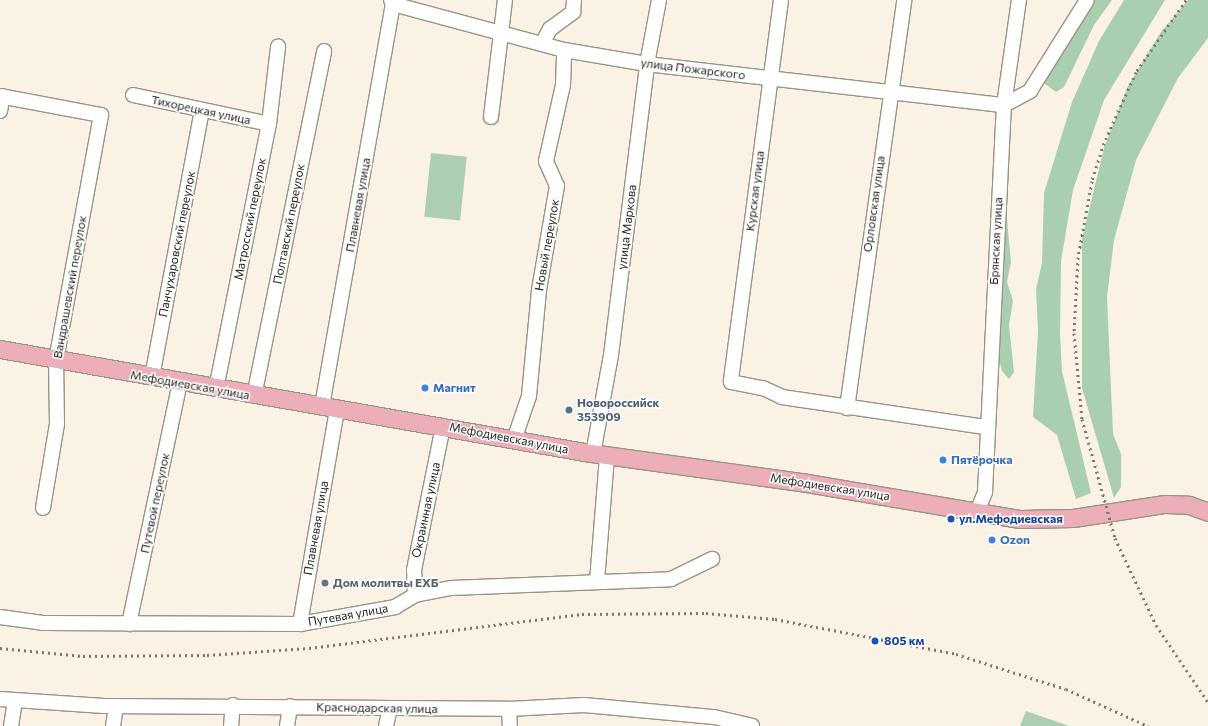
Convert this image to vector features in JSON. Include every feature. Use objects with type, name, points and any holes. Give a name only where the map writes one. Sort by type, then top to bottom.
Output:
[{"type":"main road","name":"Мефодиевская улица","points":[[0,349],[152,378],[254,396],[444,426],[600,455],[801,482],[1020,519],[1073,518],[1174,504],[1208,512]]},
{"type":"street","points":[[491,117],[505,0]]},
{"type":"street","points":[[543,42],[550,29],[573,12],[574,0]]},
{"type":"street","name":"улица Маркова","points":[[598,581],[600,455],[647,64],[659,0]]},
{"type":"street","name":"Курская улица","points":[[781,0],[731,382],[763,388],[782,397],[847,408]]},
{"type":"street","name":"Орловская улица","points":[[847,408],[889,94],[904,0]]},
{"type":"street","name":"Брянская улица","points":[[977,512],[985,492],[985,427],[1004,105],[1019,0]]},
{"type":"street","points":[[1004,105],[1030,90],[1087,0]]},
{"type":"street","name":"улица Пожарского","points":[[392,2],[500,32],[543,42],[564,50],[647,64],[770,78],[889,94],[1004,105]]},
{"type":"street","name":"Плавневая улица","points":[[300,624],[329,408],[392,2]]},
{"type":"street","name":"Матросский переулок","points":[[216,389],[269,124],[278,47]]},
{"type":"street","name":"Новый переулок","points":[[514,440],[529,396],[539,290],[557,186],[546,161],[562,85],[564,50]]},
{"type":"street","name":"Полтавский переулок","points":[[254,396],[324,51]]},
{"type":"street","name":"Тихорецкая улица","points":[[133,95],[202,111],[269,124]]},
{"type":"street","points":[[0,111],[1,96]]},
{"type":"street","name":"Вандрашевский переулок","points":[[1,96],[101,115],[56,360],[57,424],[43,508]]},
{"type":"street","name":"Панчухаровский переулок","points":[[152,378],[202,111]]},
{"type":"street","name":"Путевой переулок","points":[[129,624],[180,382]]},
{"type":"street","points":[[847,408],[985,427]]},
{"type":"street","name":"Окраинная улица","points":[[415,595],[414,570],[444,426]]},
{"type":"street","name":"Путевая улица","points":[[0,617],[43,623],[300,624],[395,607],[415,595],[451,588],[671,579],[712,559]]},
{"type":"street","name":"Краснодарская улица","points":[[0,699],[116,706],[233,705],[509,710],[584,705],[714,717],[752,726]]},
{"type":"street","points":[[11,726],[15,701]]},
{"type":"street","points":[[231,726],[233,705]]},
{"type":"street","points":[[113,726],[116,706]]},
{"type":"street","points":[[287,726],[290,706]]},
{"type":"street","points":[[386,726],[390,708]]},
{"type":"street","points":[[509,710],[510,726]]},
{"type":"green space","points":[[1094,0],[1112,0],[1094,25],[1064,87],[1056,92],[1042,82]]},
{"type":"green space","points":[[1124,0],[1165,0],[1104,100],[1073,190],[1061,261],[1060,334],[1062,371],[1091,493],[1076,499],[1057,435],[1033,417],[1038,331],[1036,289],[1042,263],[1044,193],[1072,102],[1099,41]]},
{"type":"green space","points":[[1188,0],[1208,0],[1208,38],[1178,78],[1136,160],[1114,240],[1107,297],[1113,434],[1121,454],[1121,487],[1114,498],[1082,388],[1082,239],[1104,148],[1128,86],[1161,32]]},
{"type":"green space","points":[[431,153],[467,157],[460,220],[424,217]]},
{"type":"green space","points":[[999,208],[1006,209],[1011,262],[1007,282],[1013,301],[1009,325],[1014,372],[1009,379],[1002,371],[997,351]]},
{"type":"green space","points":[[1026,711],[1069,726],[1020,726]]},
{"type":"railway","points":[[1186,0],[1136,72],[1104,143],[1092,181],[1078,257],[1074,333],[1082,419],[1115,538],[1156,625],[1208,702]]},
{"type":"railway","points":[[0,648],[83,656],[207,655],[309,648],[582,614],[706,613],[775,619],[956,654],[1066,689],[1148,726]]},
{"type":"place","name":"Магнит","points":[[425,388]]},
{"type":"place","name":"Новороссийск 353909","points":[[569,410]]},
{"type":"place","name":"Пятёрочка","points":[[943,460]]},
{"type":"place","name":"ул.Мефодиевская","points":[[951,519]]},
{"type":"place","name":"Ozon","points":[[992,540]]},
{"type":"place","name":"Дом молитвы ЕХБ","points":[[325,583]]},
{"type":"place","name":"805 км","points":[[875,641]]}]
